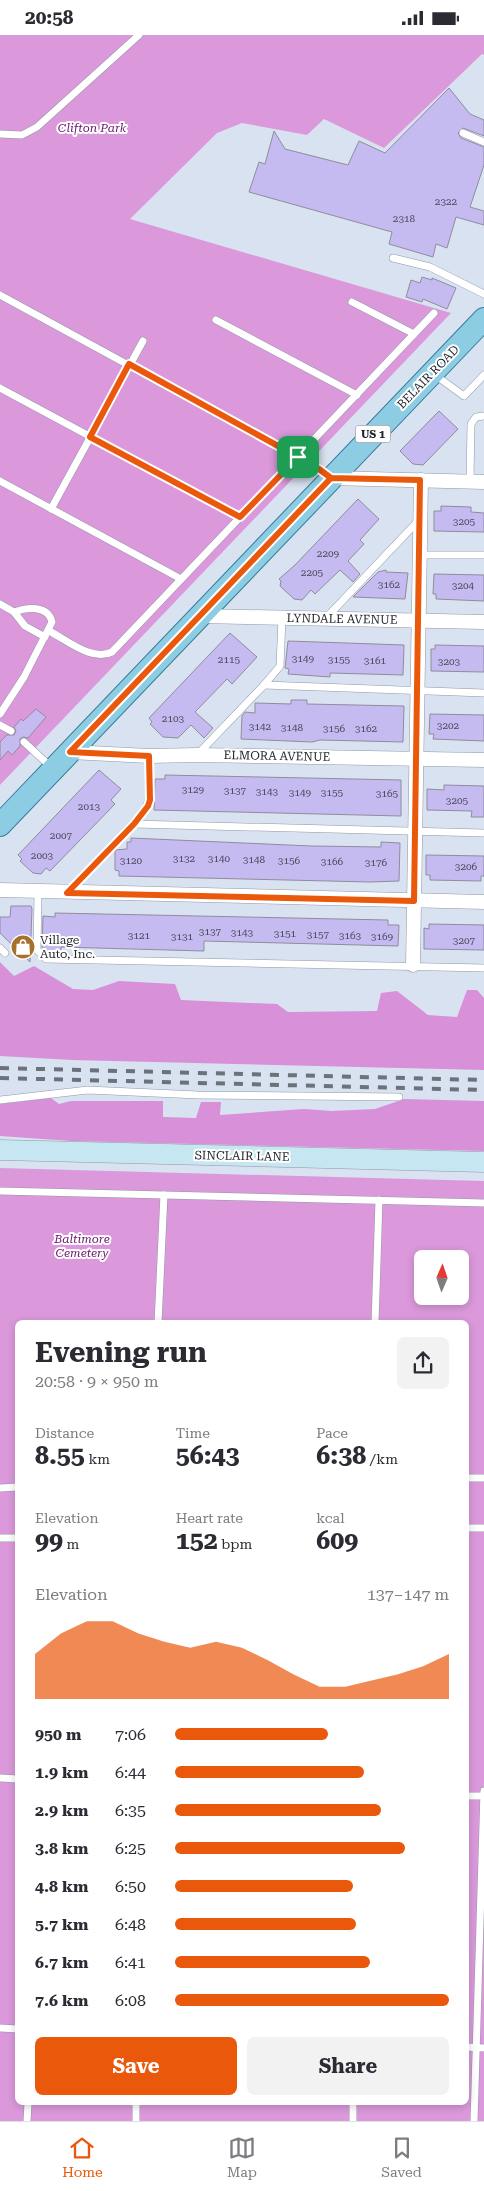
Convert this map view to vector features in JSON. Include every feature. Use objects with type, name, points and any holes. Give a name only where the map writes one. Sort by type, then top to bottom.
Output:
[{"type":"main road","name":"BELAIR ROAD","points":[[0,825],[331,478],[478,329]]},
{"type":"main road","name":"SINCLAIR LANE","points":[[0,1150],[484,1162]]},
{"type":"street","points":[[331,478],[477,482]]},
{"type":"street","points":[[413,965],[420,480]]},
{"type":"street","name":"LYNDALE AVENUE","points":[[201,616],[484,622]]},
{"type":"street","name":"ELMORA AVENUE","points":[[70,752],[149,756],[197,755],[484,760]]},
{"type":"street","points":[[0,890],[484,902]]},
{"type":"lane","points":[[0,134],[22,135],[37,127],[139,35]]},
{"type":"lane","points":[[463,133],[484,143]]},
{"type":"lane","points":[[393,258],[430,267],[484,295]]},
{"type":"lane","points":[[0,295],[298,457],[331,478]]},
{"type":"lane","points":[[352,301],[414,334]]},
{"type":"lane","points":[[49,631],[93,654],[106,655],[112,652],[434,313]]},
{"type":"lane","points":[[216,320],[357,395]]},
{"type":"lane","points":[[51,509],[143,341]]},
{"type":"lane","points":[[433,373],[464,396],[484,375]]},
{"type":"lane","points":[[0,388],[240,517]]},
{"type":"lane","points":[[477,482],[472,423],[473,419],[484,416]]},
{"type":"lane","points":[[0,481],[181,579]]},
{"type":"lane","points":[[326,619],[420,519]]},
{"type":"lane","points":[[419,555],[484,555]]},
{"type":"lane","points":[[0,604],[14,611],[25,626],[44,637]]},
{"type":"lane","points":[[0,714],[19,685],[52,623],[47,613],[34,608],[14,611]]},
{"type":"lane","points":[[197,755],[264,685],[280,665],[282,618]]},
{"type":"lane","points":[[264,685],[484,693]]},
{"type":"lane","points":[[0,725],[10,731]]},
{"type":"lane","points":[[24,742],[53,770]]},
{"type":"lane","points":[[67,893],[134,824],[144,811],[150,800],[149,756]]},
{"type":"lane","points":[[134,824],[484,833]]},
{"type":"lane","points":[[38,892],[37,950],[46,959],[413,965],[484,968]]},
{"type":"lane","points":[[0,1100],[88,1090],[198,1095],[399,1097]]},
{"type":"lane","points":[[0,1191],[484,1203]]},
{"type":"lane","points":[[158,1320],[164,1195]]},
{"type":"lane","points":[[374,1320],[379,1200]]},
{"type":"lane","points":[[469,1478],[484,1478]]},
{"type":"lane","points":[[0,1488],[15,1487]]},
{"type":"lane","points":[[469,1528],[484,1528]]},
{"type":"lane","points":[[0,1538],[15,1538]]},
{"type":"lane","points":[[0,1778],[15,1779]]},
{"type":"lane","points":[[474,2121],[480,2048],[484,1791]]},
{"type":"lane","points":[[469,1795],[484,1796]]},
{"type":"lane","points":[[0,2029],[15,2029]]},
{"type":"lane","points":[[27,2121],[28,2105]]},
{"type":"lane","points":[[136,2105],[136,2121]]},
{"type":"lane","points":[[353,2105],[353,2121]]},
{"type":"green space","name":"Clifton Park","points":[[0,35],[484,35],[484,55],[482,54],[384,148],[324,119],[307,135],[242,123],[217,133],[130,219],[451,313],[0,785]]},
{"type":"green space","name":"Baltimore Cemetery","points":[[0,1168],[484,1181],[484,2121],[0,2121]]},
{"type":"shaded area","points":[[0,962],[14,976],[34,966],[73,989],[93,990],[119,981],[175,984],[181,1000],[277,1004],[288,1012],[377,1011],[381,993],[397,991],[428,1015],[457,1017],[467,990],[477,990],[484,998],[484,1070],[72,1060],[0,1056]]},
{"type":"shaded area","points":[[51,1098],[59,1104],[71,1101],[163,1101],[163,1117],[196,1118],[201,1102],[221,1102],[220,1115],[304,1109],[332,1111],[375,1109],[404,1099],[484,1101],[484,1151],[71,1141],[0,1136],[0,1104]]},
{"type":"building","points":[[449,88],[470,114],[484,120],[484,136],[463,128],[458,133],[461,138],[484,147],[484,165],[470,207],[484,211],[484,225],[456,217],[447,248],[436,244],[433,257],[389,244],[392,232],[249,192],[259,162],[265,164],[274,131],[285,149],[348,165],[359,141],[385,153]]},
{"type":"building","points":[[422,277],[432,280],[432,278],[456,288],[447,309],[423,299],[422,302],[406,297],[411,280],[420,283]]},
{"type":"building","points":[[439,411],[458,429],[423,465],[413,464],[400,451]]},
{"type":"building","points":[[358,499],[379,519],[360,540],[364,544],[348,561],[360,574],[353,582],[340,570],[315,594],[311,590],[302,600],[294,599],[280,586],[281,581],[279,579],[295,565]]},
{"type":"building","points":[[441,506],[471,507],[471,512],[484,513],[484,532],[434,531],[434,511],[441,511]]},
{"type":"building","points":[[386,570],[386,572],[408,573],[405,599],[353,597],[378,572]]},
{"type":"building","points":[[434,574],[484,575],[484,601],[436,599],[436,594],[433,594]]},
{"type":"building","points":[[230,633],[257,657],[232,684],[227,679],[195,712],[213,728],[204,738],[191,725],[178,738],[163,737],[150,724],[152,722],[149,718]]},
{"type":"building","points":[[288,641],[404,645],[403,675],[330,673],[330,677],[288,674],[289,669],[285,668]]},
{"type":"building","points":[[435,645],[484,646],[484,672],[431,671],[431,649],[435,649]]},
{"type":"building","points":[[291,700],[307,700],[307,704],[404,706],[403,742],[320,740],[312,742],[241,739],[242,716],[245,712],[255,713],[255,703],[291,704]]},
{"type":"building","points":[[36,709],[46,717],[28,738],[23,737],[20,739],[20,746],[12,755],[8,751],[0,760],[0,742],[7,735],[14,735],[16,731],[14,727],[21,719],[23,721]]},
{"type":"building","points":[[430,714],[484,715],[484,741],[433,739],[434,734],[429,734]]},
{"type":"building","points":[[99,770],[121,789],[111,800],[115,804],[50,871],[46,868],[41,874],[33,873],[20,861],[22,859],[18,855]]},
{"type":"building","points":[[165,775],[401,780],[401,816],[154,810],[155,779],[165,779]]},
{"type":"building","points":[[444,785],[484,786],[484,817],[471,817],[472,811],[427,810],[427,789],[444,790]]},
{"type":"building","points":[[131,838],[311,846],[381,847],[381,842],[400,843],[399,881],[370,882],[119,876],[119,871],[115,870],[115,850],[127,849],[127,842],[131,842]]},
{"type":"building","points":[[426,855],[484,856],[484,876],[481,876],[481,881],[430,880],[430,875],[426,875]]},
{"type":"building","name":"Village Auto, Inc.","points":[[11,906],[31,906],[30,962],[0,933],[0,917],[10,917]]},
{"type":"building","points":[[55,913],[388,920],[388,925],[399,925],[398,946],[204,941],[204,951],[61,947],[61,950],[46,952],[42,948],[43,916],[55,917]]},
{"type":"building","points":[[429,924],[484,925],[484,950],[424,949],[424,928],[429,929]]},
{"type":"railway","points":[[0,1068],[484,1080]]},
{"type":"railway","points":[[0,1078],[484,1090]]},
{"type":"place","name":"Village Auto, Inc.","points":[[23,947]]},
{"type":"route","points":[[298,457],[129,364],[90,437],[240,517],[298,457],[331,478],[70,752],[149,756],[150,800],[148,806],[134,824],[67,893],[414,901],[420,480],[331,478],[319,469],[298,457]]}]
